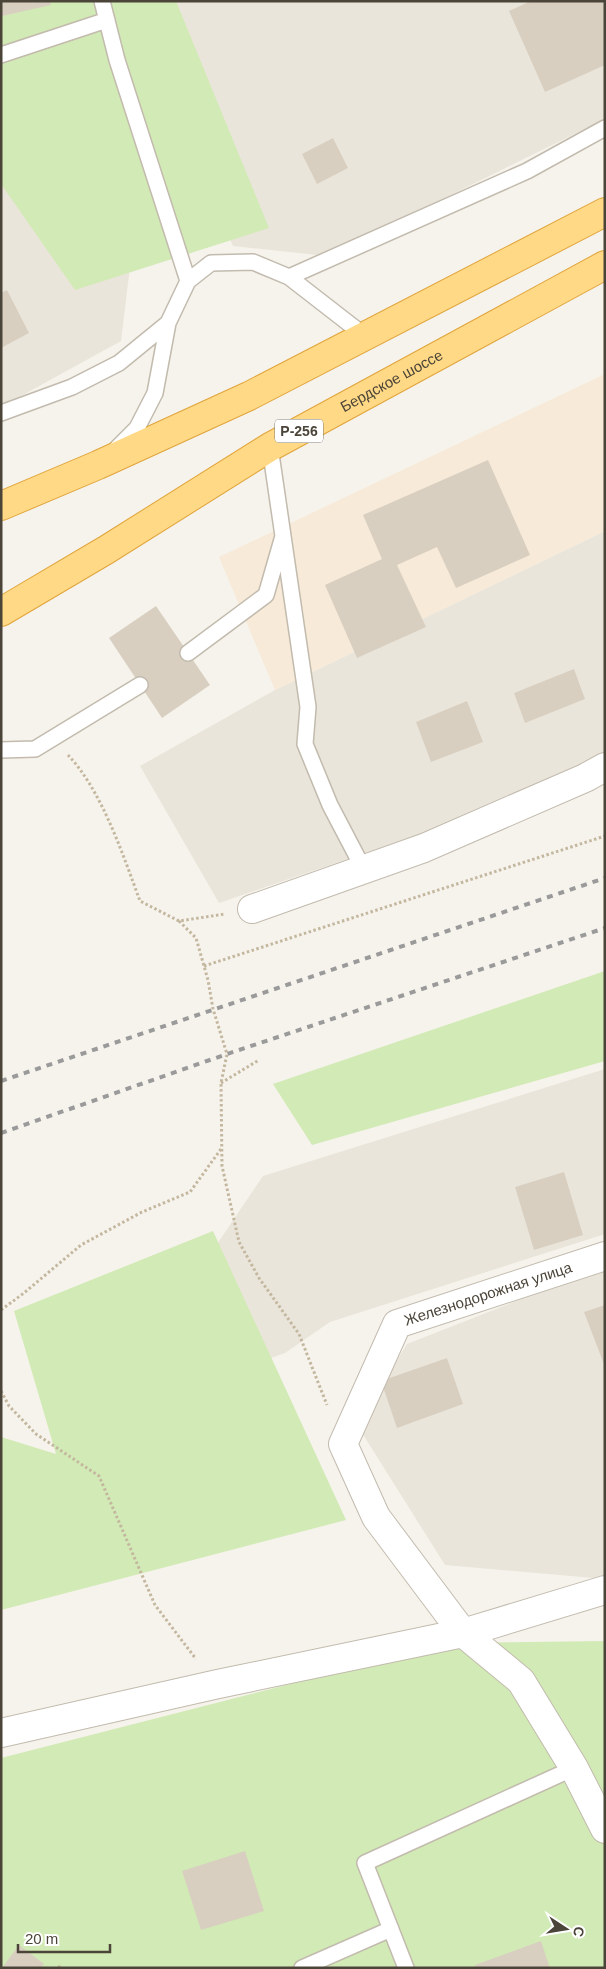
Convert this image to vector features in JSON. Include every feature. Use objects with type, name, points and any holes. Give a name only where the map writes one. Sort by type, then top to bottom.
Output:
[{"type":"highway","points":[[1,506],[98,465],[249,396],[605,212]]},
{"type":"highway","name":"Бердское шоссе","points":[[1,612],[106,550],[270,447],[605,265]]},
{"type":"street","points":[[252,909],[424,848],[585,778],[605,767]]},
{"type":"street","name":"Железнодорожная улица","points":[[342,1444],[397,1324],[605,1256]]},
{"type":"street","points":[[342,1444],[376,1517],[463,1633],[521,1681],[574,1768],[605,1830]]},
{"type":"street","points":[[1,1733],[218,1684],[463,1633],[605,1590]]},
{"type":"lane","points":[[102,1],[117,60],[188,281]]},
{"type":"lane","points":[[1,54],[107,20]]},
{"type":"lane","points":[[289,277],[527,171],[605,128]]},
{"type":"lane","points":[[98,465],[137,428],[155,393],[168,323],[188,281],[211,263],[253,262],[289,277],[365,336]]},
{"type":"lane","points":[[1,413],[72,387],[119,363],[168,323]]},
{"type":"lane","points":[[270,447],[308,707],[305,744],[330,804],[364,870]]},
{"type":"lane","points":[[188,654],[266,595],[283,536]]},
{"type":"lane","points":[[1,750],[35,749],[140,685]]},
{"type":"lane","points":[[406,1968],[365,1863],[574,1768]]},
{"type":"lane","points":[[302,1968],[390,1929]]},
{"type":"path","points":[[35,749],[68,755],[97,797],[121,848],[140,901],[179,920],[196,938],[213,1009],[228,1054],[221,1082],[222,1166],[239,1242],[259,1278],[299,1334],[342,1444]]},
{"type":"path","points":[[204,966],[605,836]]},
{"type":"path","points":[[179,920],[252,909]]},
{"type":"path","points":[[221,1082],[259,1060]]},
{"type":"path","points":[[1,1310],[81,1245],[142,1212],[190,1192],[221,1148]]},
{"type":"path","points":[[1,1391],[9,1406],[36,1434],[99,1476],[155,1605],[188,1650],[218,1684]]},
{"type":"path","points":[[59,1968],[60,1963]]},
{"type":"shaded area","points":[[1,1],[134,234],[121,341],[1,407]]},
{"type":"shaded area","points":[[132,1],[605,1],[605,119],[327,256],[233,246]]},
{"type":"shaded area","points":[[605,374],[605,531],[275,690],[219,557]]},
{"type":"shaded area","points":[[605,531],[605,771],[219,903],[140,766],[275,690]]},
{"type":"shaded area","points":[[605,1069],[605,1234],[330,1322],[285,1353],[65,1431],[209,1256],[263,1176]]},
{"type":"shaded area","points":[[605,1266],[605,1579],[445,1565],[357,1425],[407,1344]]},
{"type":"green space","points":[[8,1],[176,1],[269,228],[75,290],[1,184],[1,18]]},
{"type":"green space","points":[[605,971],[605,1061],[312,1145],[273,1084]]},
{"type":"green space","points":[[213,1231],[346,1520],[1,1610],[1,1437],[56,1454],[14,1311]]},
{"type":"green space","points":[[605,1641],[605,1968],[1,1968],[1,1758],[450,1643]]},
{"type":"building","points":[[1,1],[50,1],[51,5],[2,16]]},
{"type":"building","points":[[531,1],[605,1],[605,65],[545,92],[509,11]]},
{"type":"building","points":[[333,138],[348,168],[317,184],[302,154]]},
{"type":"building","points":[[7,290],[29,333],[1,348],[1,293]]},
{"type":"building","points":[[488,460],[530,555],[456,588],[437,547],[397,565],[426,627],[357,658],[325,585],[382,559],[363,515]]},
{"type":"building","points":[[156,606],[210,685],[162,718],[109,638]]},
{"type":"building","points":[[574,669],[585,699],[525,723],[514,693]]},
{"type":"building","points":[[467,701],[483,742],[431,762],[416,722]]},
{"type":"building","points":[[564,1172],[583,1235],[534,1250],[515,1187]]},
{"type":"building","points":[[605,1305],[605,1367],[584,1312]]},
{"type":"building","points":[[447,1358],[463,1404],[397,1428],[381,1381]]},
{"type":"building","points":[[245,1851],[264,1911],[201,1930],[182,1871]]},
{"type":"building","points":[[541,1941],[550,1968],[476,1968],[475,1965]]},
{"type":"building","points":[[19,1945],[44,1964],[41,1968],[2,1968]]},
{"type":"railway","points":[[1,1081],[605,878]]},
{"type":"railway","points":[[1,1133],[227,1054],[605,928]]}]
